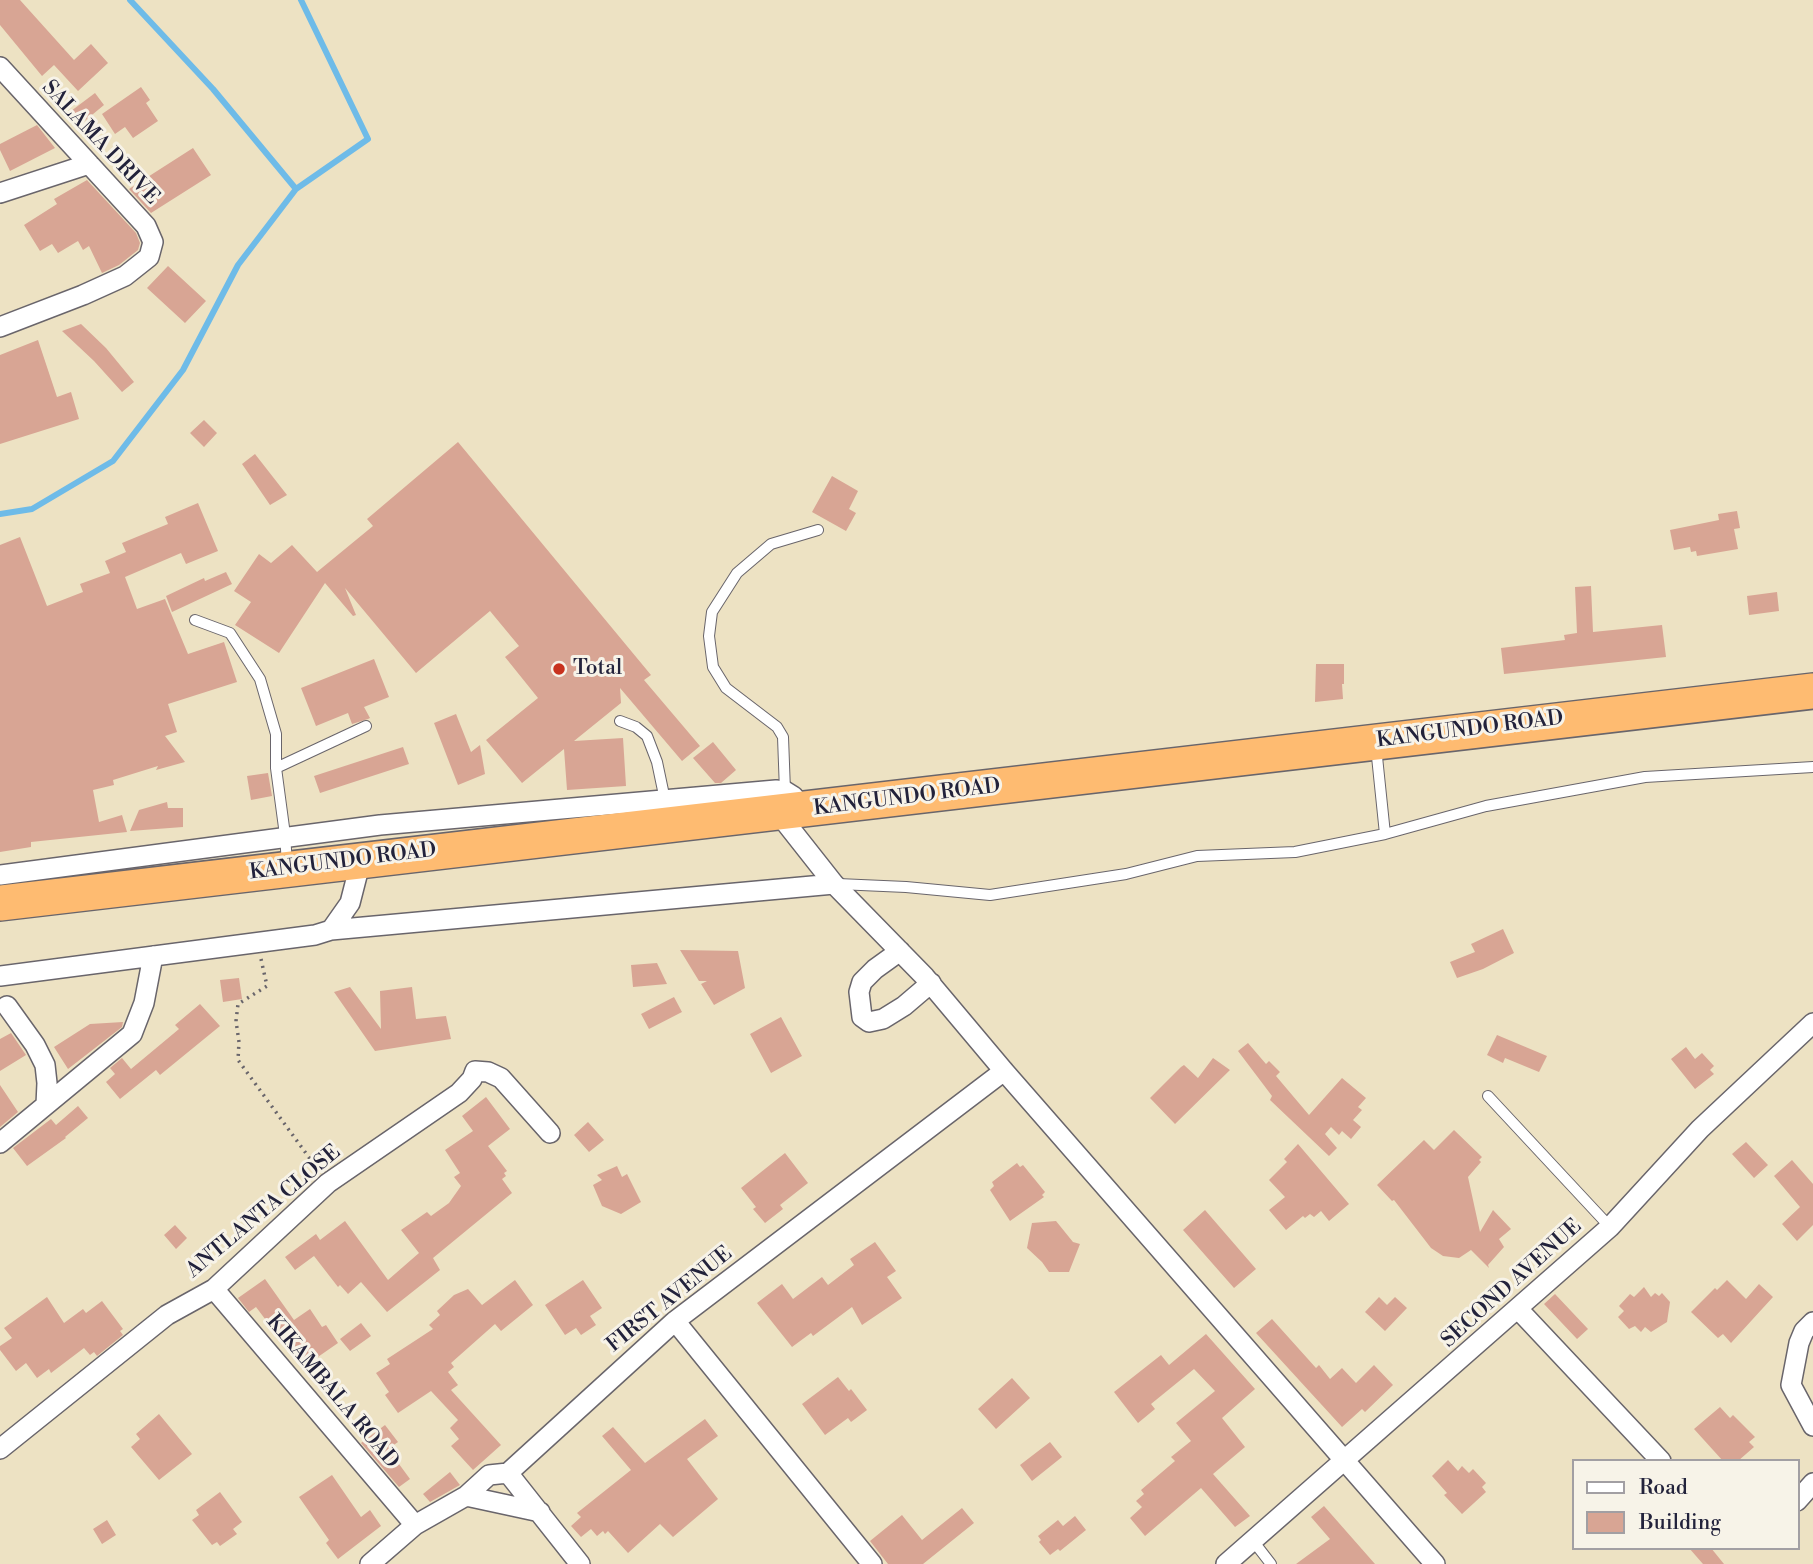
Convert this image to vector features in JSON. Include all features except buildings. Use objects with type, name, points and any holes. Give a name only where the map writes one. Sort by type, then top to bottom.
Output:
[{"type":"highway","name":"KANGUNDO ROAD","points":[[0,902],[286,852],[361,860],[790,805],[1813,691]]},
{"type":"street","name":"SALAMA DRIVE","points":[[0,67],[146,226],[153,242],[149,257],[125,276],[0,327]]},
{"type":"street","points":[[0,193],[89,164]]},
{"type":"street","points":[[0,875],[286,852],[504,813],[665,800],[790,805],[834,884],[931,984],[1435,1564]]},
{"type":"street","points":[[331,930],[350,904],[361,860]]},
{"type":"street","points":[[46,1105],[45,1065],[36,1045],[3,1007],[10,975],[257,944],[331,930],[834,884]]},
{"type":"street","points":[[900,951],[862,982],[859,992],[862,1017],[869,1022],[883,1018],[904,1006],[931,984]]},
{"type":"street","points":[[0,1143],[132,1034],[144,1003],[153,956]]},
{"type":"street","name":"SECOND AVENUE","points":[[1226,1564],[1610,1227],[1700,1129],[1813,1023]]},
{"type":"street","name":"ANTLANTA CLOSE","points":[[0,1448],[167,1315],[214,1289],[328,1183],[458,1093],[472,1079],[475,1071],[501,1077],[550,1133]]},
{"type":"street","name":"FIRST AVENUE","points":[[370,1564],[415,1524],[466,1496],[489,1475],[508,1473],[675,1321],[1004,1071]]},
{"type":"street","name":"KIKAMBALA ROAD","points":[[214,1289],[415,1524]]},
{"type":"street","points":[[1518,1309],[1659,1459]]},
{"type":"street","points":[[675,1321],[872,1564]]},
{"type":"street","points":[[1813,1322],[1804,1331],[1799,1343],[1791,1385],[1813,1426]]},
{"type":"street","points":[[508,1473],[580,1564]]},
{"type":"street","points":[[1799,1499],[1813,1483]]},
{"type":"street","points":[[466,1496],[540,1512]]},
{"type":"lane","points":[[790,805],[783,737],[777,727],[726,688],[713,667],[709,636],[712,612],[737,573],[771,544],[818,530]]},
{"type":"lane","points":[[195,620],[230,633],[260,679],[276,734],[276,768],[286,852]]},
{"type":"lane","points":[[621,721],[636,727],[646,736],[657,762],[665,800]]},
{"type":"lane","points":[[276,768],[366,726]]},
{"type":"lane","points":[[1376,741],[1385,834]]},
{"type":"lane","points":[[834,884],[990,895],[1126,874],[1197,856],[1294,852],[1385,834],[1486,806],[1645,778],[1813,767]]},
{"type":"lane","points":[[1488,1096],[1610,1227]]},
{"type":"lane","points":[[1254,1542],[1270,1564]]},
{"type":"path","points":[[257,944],[267,986],[239,1003],[236,1021],[238,1060],[328,1183]]},
{"type":"waterway","points":[[130,0],[213,89],[296,189]]},
{"type":"waterway","points":[[0,514],[32,509],[113,461],[183,370],[238,265],[296,189],[368,139],[301,0]]},
{"type":"place","name":"Total","points":[[559,669]]}]
